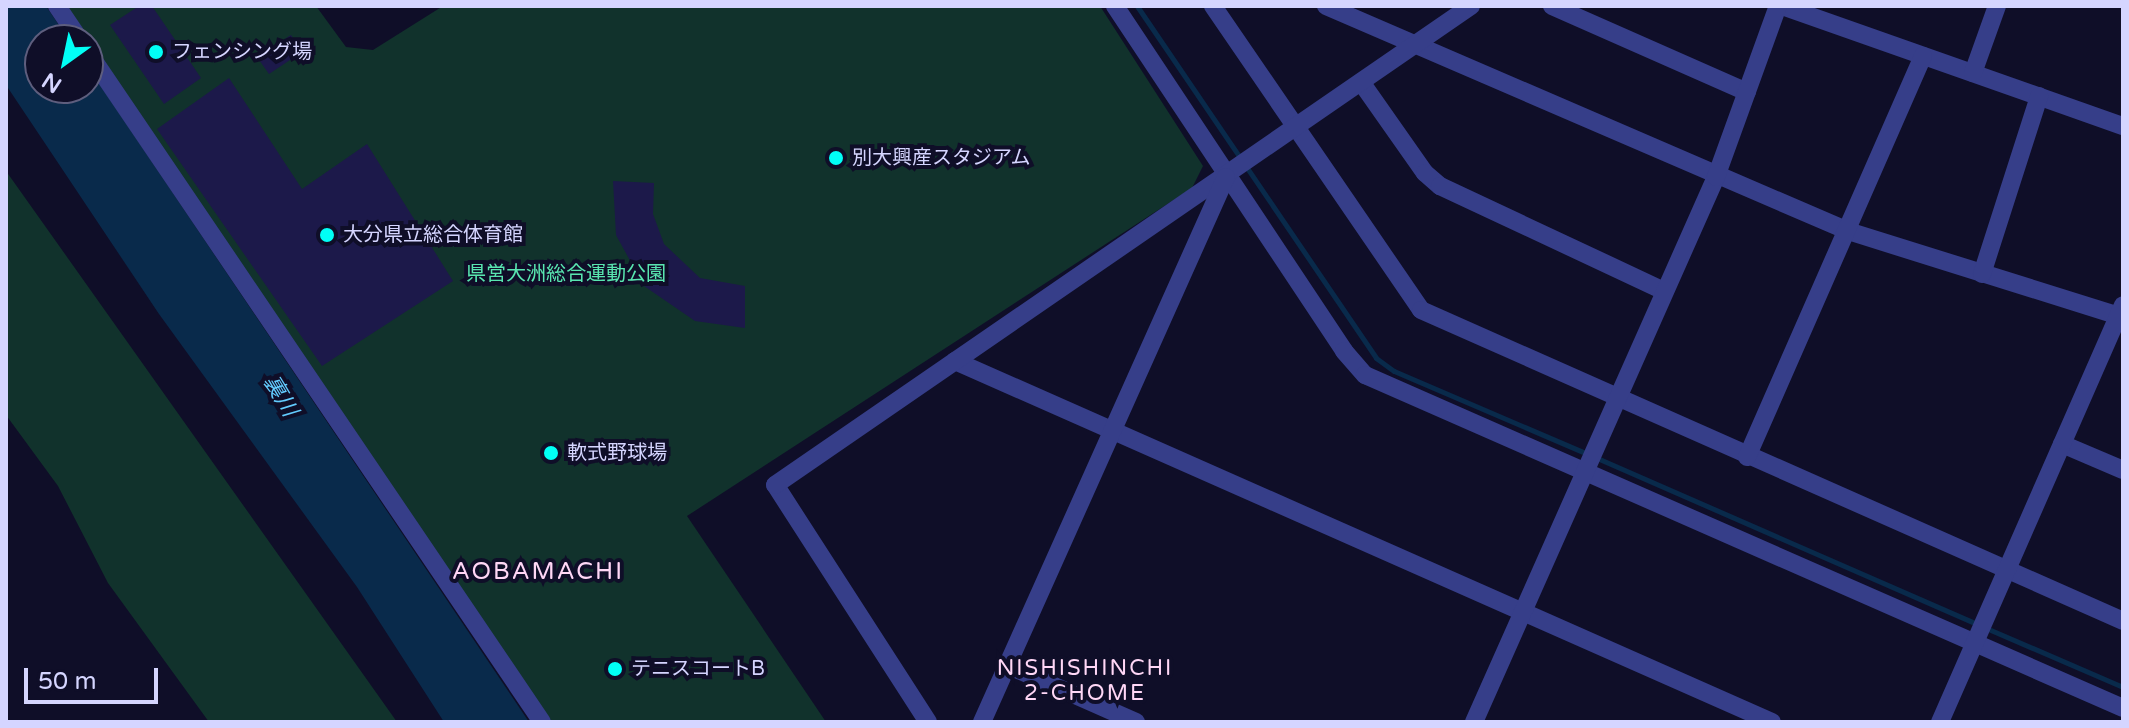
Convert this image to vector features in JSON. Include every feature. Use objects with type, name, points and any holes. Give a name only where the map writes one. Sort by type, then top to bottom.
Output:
[{"type":"street","points":[[57,6],[69,24]]},
{"type":"street","points":[[1115,6],[1238,168],[1365,375],[1589,462],[1979,632],[2123,708]]},
{"type":"street","points":[[1326,6],[1716,177],[1848,231],[1982,274],[2121,313],[1940,722]]},
{"type":"street","points":[[928,722],[775,485],[1471,6]]},
{"type":"street","points":[[1552,6],[1747,92]]},
{"type":"street","points":[[1474,722],[1716,177],[1780,6],[2123,126]]},
{"type":"street","points":[[1973,73],[1997,6]]},
{"type":"street","points":[[1217,7],[1295,128],[1421,310],[1617,400],[2123,621]]},
{"type":"street","points":[[1747,457],[1923,56]]},
{"type":"street","points":[[104,76],[542,722]]},
{"type":"street","points":[[1361,82],[1425,173],[1440,186],[1664,291]]},
{"type":"street","points":[[1982,274],[2039,96]]},
{"type":"street","points":[[982,722],[1112,431],[1238,168]]},
{"type":"street","points":[[955,361],[1772,722]]},
{"type":"street","points":[[2062,444],[2123,470]]},
{"type":"street","points":[[1007,665],[1136,722]]},
{"type":"green space","name":"県営大洲総合運動公園","points":[[61,6],[316,6],[346,47],[373,50],[443,6],[1100,6],[1203,166],[1192,188],[687,516],[826,722],[545,722],[104,70],[104,24],[73,24]]},
{"type":"green space","points":[[6,171],[397,722],[209,722],[108,583],[58,486],[6,415]]},
{"type":"water","name":"裏川","points":[[6,6],[46,6],[58,24],[24,24],[24,104],[104,104],[104,91],[529,722],[444,722],[357,587],[159,314],[6,85]]},
{"type":"building","name":"フェンシング場","points":[[139,6],[152,6],[201,78],[164,104],[110,25]]},
{"type":"building","points":[[291,35],[302,52],[269,74],[257,57]]},
{"type":"building","name":"大分県立総合体育館","points":[[229,78],[302,189],[367,144],[453,281],[322,366],[157,129]]},
{"type":"building","points":[[613,181],[654,183],[653,214],[664,244],[700,278],[745,286],[745,328],[695,321],[644,286],[616,235]]},
{"type":"waterway","points":[[1137,6],[1376,358],[1394,371],[1588,454]]},
{"type":"waterway","points":[[1597,458],[1977,624]]},
{"type":"waterway","points":[[1986,628],[2123,687]]},
{"type":"place","name":"フェンシング場","points":[[156,52]]},
{"type":"place","name":"別大興産スタジアム","points":[[836,158]]},
{"type":"place","name":"大分県立総合体育館","points":[[327,235]]},
{"type":"place","name":"軟式野球場","points":[[551,453]]},
{"type":"place","name":"テニスコートB","points":[[615,669]]},
{"type":"district","name":"AOBAMACHI","points":[[538,572]]},
{"type":"district","name":"NISHISHINCHI 2-CHOME","points":[[1085,680]]}]
